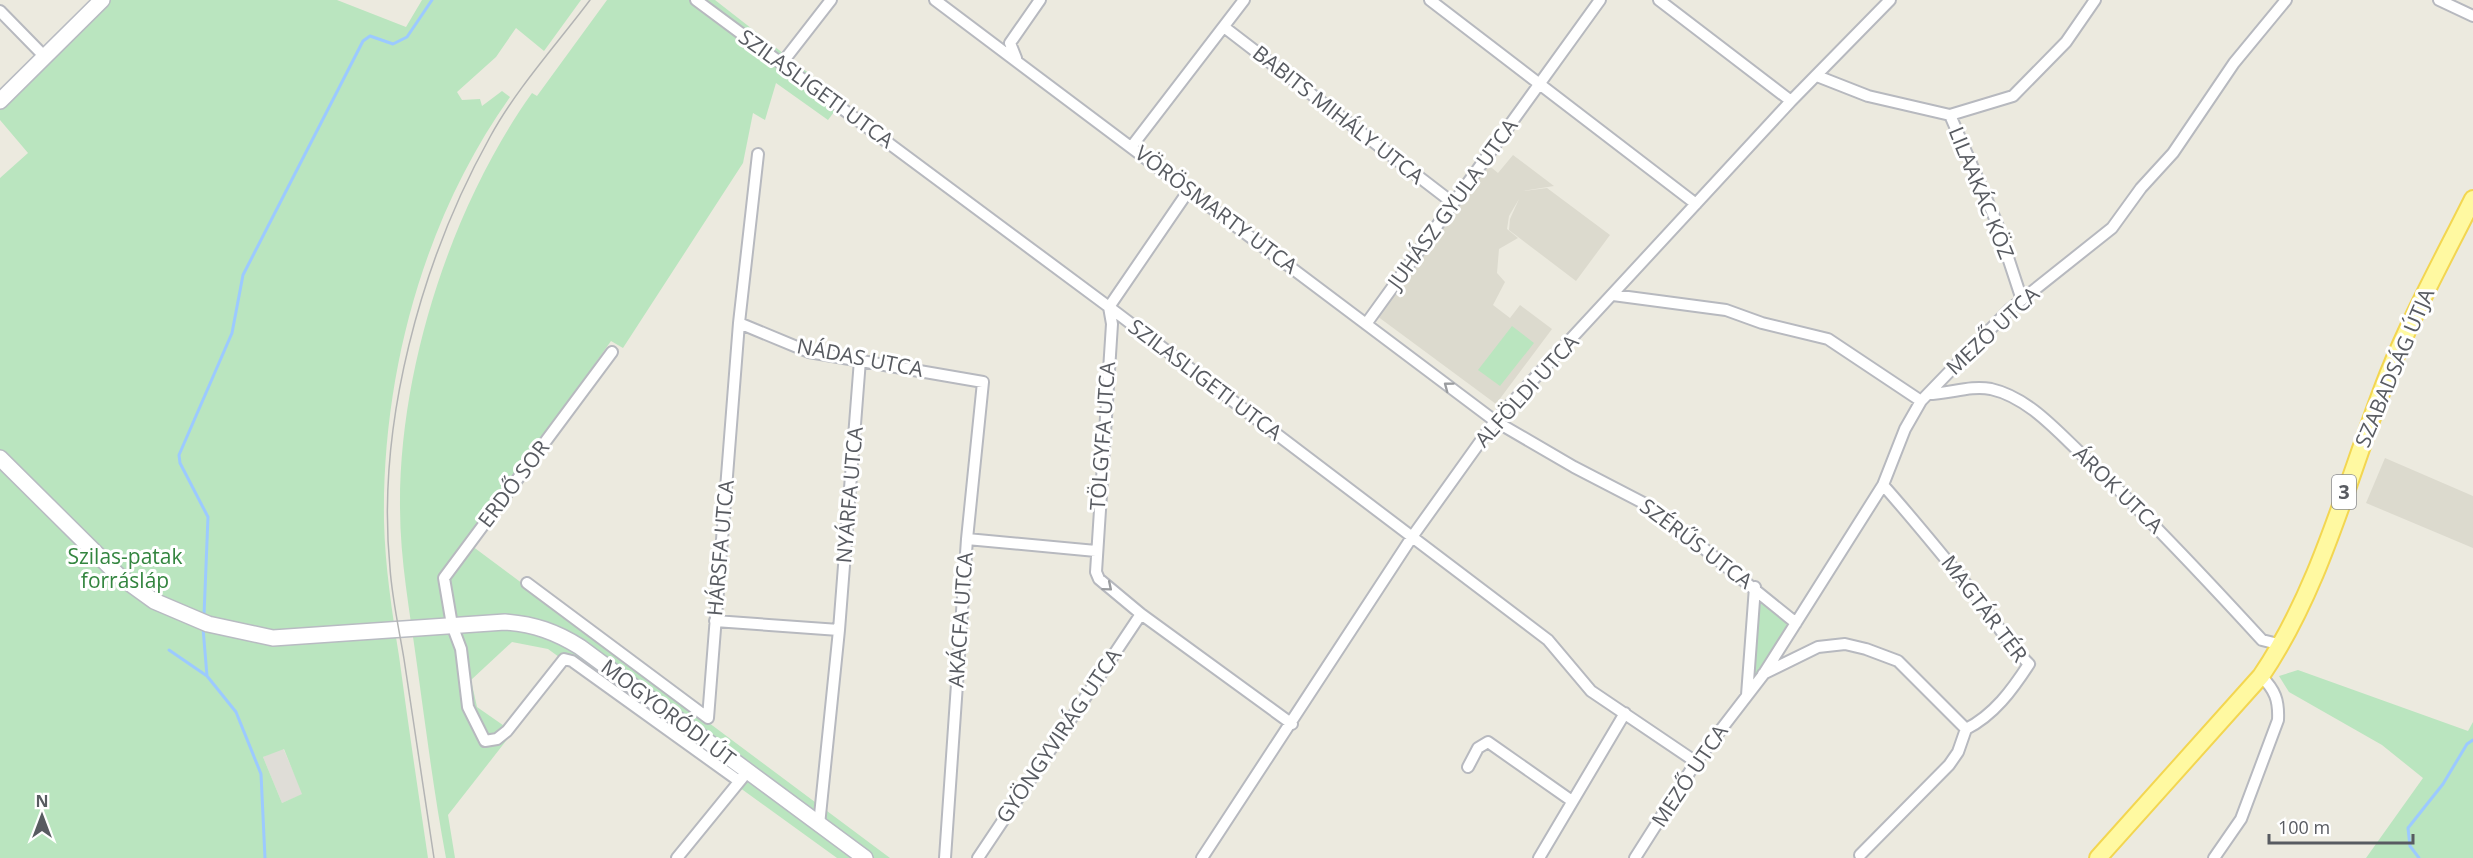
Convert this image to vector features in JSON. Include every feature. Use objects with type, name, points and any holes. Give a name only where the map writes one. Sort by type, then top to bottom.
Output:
[{"type":"main road","name":"SZABADSÁG ÚTJA","points":[[2098,858],[2261,676],[2282,645],[2304,603],[2389,373],[2473,199]]},
{"type":"street","points":[[0,101],[102,0]]},
{"type":"street","name":"SZILASLIGETI UTCA","points":[[688,0],[700,4],[782,63],[1109,307],[1548,640],[1581,682],[1696,762]]},
{"type":"street","points":[[782,63],[831,0]]},
{"type":"street","name":"VÖRÖSMARTY UTCA","points":[[935,0],[1495,421]]},
{"type":"street","points":[[1018,61],[1010,43],[1040,0]]},
{"type":"street","points":[[1132,146],[1244,0]]},
{"type":"street","points":[[1430,0],[1696,204]]},
{"type":"street","name":"JUHÁSZ GYULA UTCA","points":[[1366,324],[1600,0]]},
{"type":"street","points":[[1659,0],[1791,101]]},
{"type":"street","points":[[1950,115],[2013,96],[2066,42],[2096,0]]},
{"type":"street","name":"MEZŐ UTCA","points":[[1635,858],[1696,762],[1763,675],[1883,485],[1905,429],[1924,398],[2022,300],[2112,228],[2141,188],[2173,153],[2234,63],[2286,0]]},
{"type":"street","points":[[2439,0],[2473,16]]},
{"type":"street","name":"ALFÖLDI UTCA","points":[[1202,858],[1292,724],[1412,537],[1495,421],[1886,1]]},
{"type":"street","points":[[0,10],[45,57]]},
{"type":"street","name":"BABITS MIHÁLY UTCA","points":[[1224,27],[1453,203]]},
{"type":"street","name":"LILAAKÁC KÖZ","points":[[1817,76],[1868,96],[1950,115],[1996,221],[2022,300]]},
{"type":"street","name":"HÁRSFA UTCA","points":[[527,583],[708,718],[739,323],[758,154]]},
{"type":"street","points":[[1109,307],[1189,190]]},
{"type":"street","points":[[1613,295],[1726,310],[1762,323],[1828,339],[1924,398]]},
{"type":"street","name":"TÖLGYFA UTCA","points":[[1109,307],[1112,324],[1096,552],[1099,579],[1141,614],[1292,724]]},
{"type":"street","name":"NÁDAS UTCA","points":[[739,323],[809,352],[983,382]]},
{"type":"street","name":"ERDŐ SOR","points":[[452,625],[444,578],[612,352]]},
{"type":"street","name":"NYÁRFA UTCA","points":[[819,825],[839,630],[860,360]]},
{"type":"street","name":"AKÁCFA UTCA","points":[[945,858],[967,539],[983,382]]},
{"type":"street","name":"ÁROK UTCA","points":[[1924,398],[1969,388],[1992,389],[2031,408],[2156,525],[2262,640],[2282,645]]},
{"type":"street","name":"SZÉRŰS UTCA","points":[[1495,421],[1574,467],[1655,509],[1755,587],[1796,623]]},
{"type":"street","name":"MOGYORÓDI ÚT","points":[[0,458],[118,575],[154,601],[203,622],[273,638],[452,625],[516,623],[542,628],[566,638],[743,777]]},
{"type":"street","name":"MAGTÁR TÉR","points":[[1883,485],[1903,511],[1937,546],[2009,645],[2030,664],[2001,703],[1978,723],[1966,729]]},
{"type":"street","points":[[967,539],[1096,552]]},
{"type":"street","points":[[1747,696],[1755,587]]},
{"type":"street","name":"GYÖNGYVIRÁG UTCA","points":[[978,858],[1141,614]]},
{"type":"street","points":[[715,621],[839,630]]},
{"type":"street","name":"MOGYORÓDI ÚT","points":[[452,625],[461,649],[468,707],[484,741],[497,739],[507,731],[564,658],[819,825],[865,858]]},
{"type":"street","points":[[1763,675],[1818,647],[1845,644],[1866,649],[1898,662],[1966,729],[1958,752],[1949,765],[1860,855]]},
{"type":"street","points":[[2214,858],[2241,819],[2275,730],[2279,705],[2276,694],[2261,676]]},
{"type":"street","points":[[1539,858],[1625,713]]},
{"type":"street","points":[[1468,767],[1478,748],[1488,742],[1572,801]]},
{"type":"street","points":[[677,858],[743,777]]},
{"type":"shaded area","points":[[1513,155],[1554,186],[1523,191],[1547,188],[1610,235],[1576,281],[1509,230],[1510,219],[1519,199],[1509,216],[1507,229],[1518,238],[1499,249],[1497,273],[1505,282],[1493,305],[1510,318],[1520,305],[1552,329],[1496,404],[1377,316],[1446,223],[1486,163],[1498,173]]},
{"type":"shaded area","points":[[2385,458],[2473,496],[2473,548],[2366,503]]},
{"type":"shaded area","points":[[283,748],[303,794],[282,803],[263,757]]},
{"type":"green space","name":"Szilas-patak forrásláp","points":[[102,0],[337,0],[406,27],[422,0],[581,0],[544,51],[516,28],[496,57],[457,92],[462,100],[480,99],[482,106],[502,91],[510,97],[480,144],[454,193],[432,245],[414,299],[400,354],[385,465],[384,521],[391,605],[428,858],[0,858],[0,178],[28,153],[0,120],[0,101]],"holes":[[[284,749],[302,794],[282,803],[263,757]]]},
{"type":"green space","points":[[607,0],[715,0],[843,100],[828,120],[776,83],[765,120],[753,113],[743,163],[623,348],[611,341],[468,543],[890,858],[837,858],[548,649],[512,642],[471,680],[477,707],[513,732],[448,815],[455,858],[446,858],[430,762],[402,547],[400,507],[402,454],[409,399],[420,344],[436,290],[477,185],[503,137],[532,93],[537,96]]},
{"type":"green space","points":[[1512,326],[1534,343],[1500,386],[1478,370]]},
{"type":"green space","points":[[1755,587],[1796,623],[1747,696]]},
{"type":"green space","points":[[2298,670],[2468,731],[2473,722],[2473,858],[2366,858],[2423,778],[2382,745],[2289,692],[2279,676]]},
{"type":"waterway","points":[[204,615],[208,517],[180,463],[179,455],[232,333],[243,275],[363,41],[370,36],[393,44],[407,37],[432,0]]},
{"type":"waterway","points":[[203,628],[207,676]]},
{"type":"waterway","points":[[169,650],[207,676],[236,712],[261,774],[265,858]]},
{"type":"waterway","points":[[2419,858],[2410,846],[2408,828],[2443,784],[2467,744],[2473,740]]},
{"type":"tram line","points":[[434,858],[390,568],[387,514],[390,458],[397,401],[424,290],[465,185],[500,119],[537,67],[590,0]]}]
